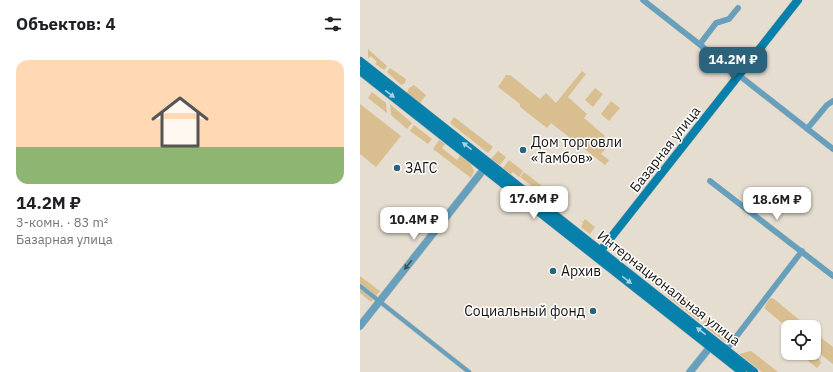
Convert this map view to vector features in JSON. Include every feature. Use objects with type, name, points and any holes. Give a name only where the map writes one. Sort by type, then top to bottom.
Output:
[{"type":"main road","name":"Базарная улица","points":[[598,254],[798,0]]},
{"type":"main road","name":"Интернациональная улица","points":[[360,61],[486,166]]},
{"type":"main road","name":"Интернациональная улица","points":[[360,71],[486,166],[598,254],[712,344],[742,372]]},
{"type":"main road","name":"Интернациональная улица","points":[[712,344],[726,350],[754,372]]},
{"type":"street","points":[[643,0],[833,149]]},
{"type":"street","points":[[700,44],[716,23],[729,19],[738,8]]},
{"type":"street","points":[[807,129],[827,104],[833,101]]},
{"type":"street","points":[[360,326],[486,166]]},
{"type":"street","points":[[710,181],[802,250],[833,276]]},
{"type":"street","points":[[726,350],[802,250]]},
{"type":"street","points":[[360,286],[469,372]]},
{"type":"street","points":[[690,372],[712,344]]},
{"type":"shaded area","points":[[368,49],[387,66],[384,70],[375,64],[377,62],[371,56],[368,58]]},
{"type":"shaded area","points":[[390,68],[406,79],[405,83],[401,85],[387,72]]},
{"type":"shaded area","points":[[582,71],[586,74],[568,97],[587,114],[584,118],[605,136],[602,141],[608,146],[601,154],[609,160],[605,165],[551,123],[547,128],[520,107],[520,104],[498,87],[506,75],[510,75],[540,99],[546,93],[556,103]]},
{"type":"shaded area","points":[[414,85],[426,95],[420,103],[407,93],[409,88]]},
{"type":"shaded area","points":[[595,88],[603,94],[593,107],[585,100]]},
{"type":"shaded area","points":[[372,92],[386,103],[387,113],[368,98]]},
{"type":"shaded area","points":[[611,101],[620,108],[609,121],[601,114]]},
{"type":"shaded area","points":[[360,104],[401,136],[376,167],[360,154]]},
{"type":"shaded area","points":[[390,104],[412,123],[407,129],[391,115]]},
{"type":"shaded area","points":[[454,117],[493,147],[488,153],[450,123]]},
{"type":"shaded area","points":[[414,125],[432,139],[428,144],[410,131]]},
{"type":"shaded area","points":[[439,140],[445,144],[442,148],[457,160],[460,155],[470,163],[474,171],[471,178],[433,149]]},
{"type":"shaded area","points":[[498,151],[506,157],[500,165],[491,159]]},
{"type":"shaded area","points":[[509,160],[523,171],[519,177],[513,172],[511,174],[503,168]]},
{"type":"shaded area","points":[[524,172],[546,189],[542,194],[520,177]]},
{"type":"shaded area","points":[[547,190],[559,199],[555,205],[543,195]]},
{"type":"shaded area","points":[[579,219],[583,222],[585,219],[595,227],[590,234],[581,227],[583,223]]},
{"type":"shaded area","points":[[360,276],[380,291],[371,302],[360,293]]},
{"type":"shaded area","points":[[678,292],[704,313],[699,321],[666,295]]},
{"type":"shaded area","points":[[770,298],[774,299],[800,320],[781,320],[781,322],[764,308]]},
{"type":"shaded area","points":[[708,317],[733,336],[728,344],[702,324]]},
{"type":"shaded area","points":[[821,338],[833,347],[833,364],[821,355]]},
{"type":"shaded area","points":[[751,351],[778,372],[762,372],[739,354]]},
{"type":"shaded area","points":[[807,360],[820,360],[821,363],[817,368]]},
{"type":"place","name":"Дом торговли «Тамбов»","points":[[523,150]]},
{"type":"place","name":"ЗАГС","points":[[397,168]]},
{"type":"place","name":"Архив","points":[[553,271]]},
{"type":"place","name":"Социальный фонд","points":[[593,311]]}]
